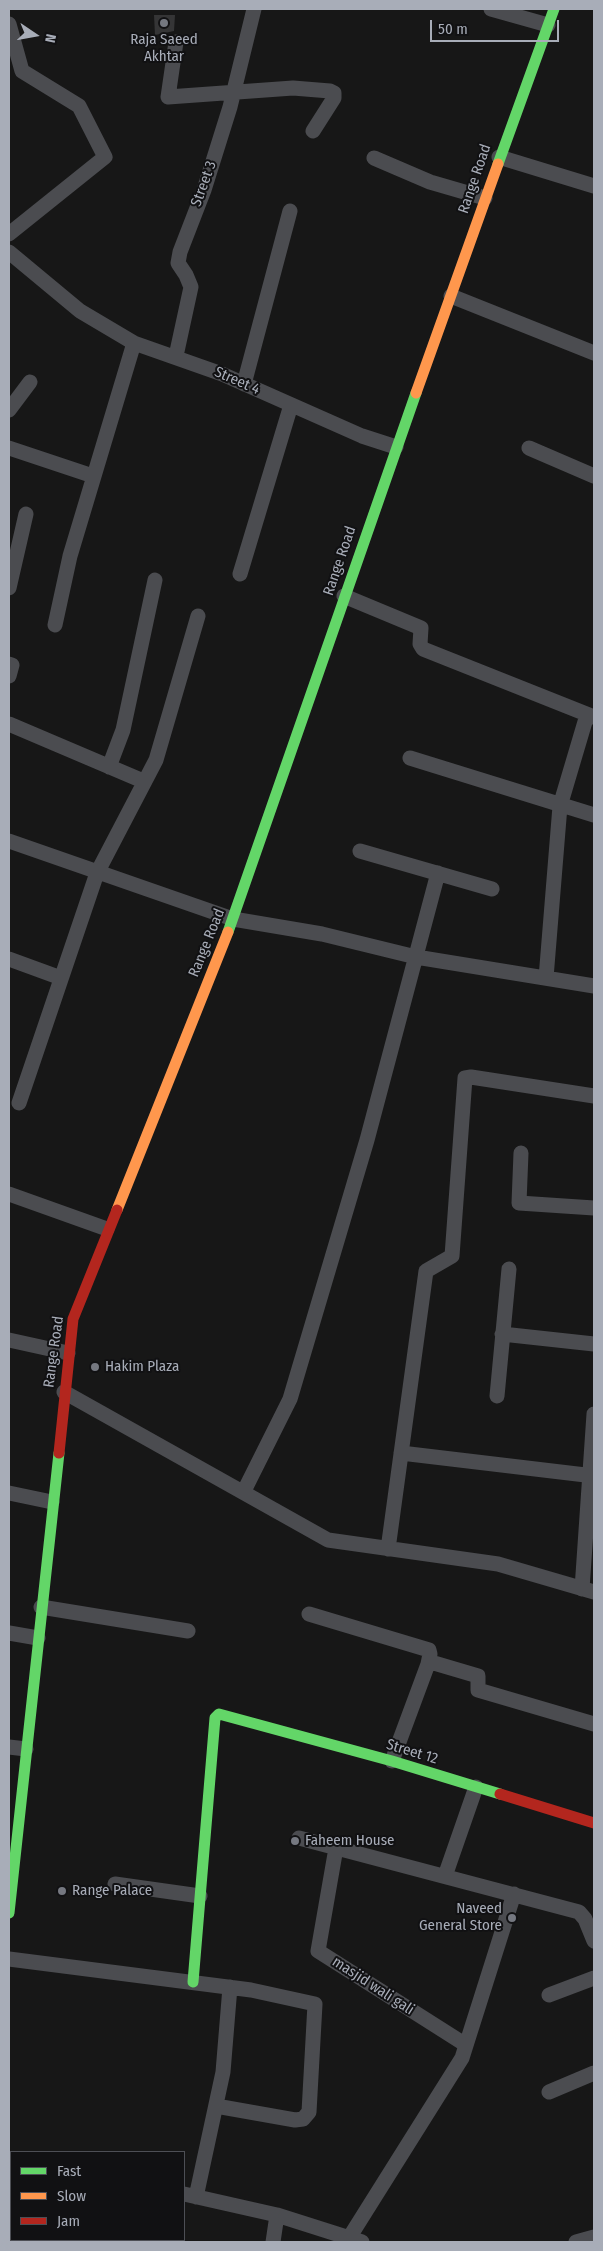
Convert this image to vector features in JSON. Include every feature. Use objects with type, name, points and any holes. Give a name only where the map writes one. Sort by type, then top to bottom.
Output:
[{"type":"main road","name":"Range Road","points":[[9,1913],[13,1834],[26,1748],[73,1319],[107,1229],[233,919],[396,448],[499,157],[554,9]]},
{"type":"main road","name":"Street 12","points":[[200,1896],[215,1718],[219,1714],[392,1761],[594,1823]]},
{"type":"main road","points":[[193,1982],[200,1896]]},
{"type":"street","name":"Street 3","points":[[176,356],[191,287],[186,274],[178,263],[179,258],[189,224],[204,190],[234,92],[254,9]]},
{"type":"street","points":[[491,9],[548,25]]},
{"type":"street","points":[[9,24],[11,44],[22,71],[79,106],[105,157],[9,234]]},
{"type":"street","points":[[176,42],[168,97],[293,88],[330,91],[334,93],[334,98],[313,131]]},
{"type":"street","points":[[499,157],[594,186]]},
{"type":"street","points":[[374,158],[430,182],[485,198]]},
{"type":"street","points":[[244,384],[290,211]]},
{"type":"street","name":"Street 4","points":[[9,252],[80,311],[134,343],[176,356],[396,448]]},
{"type":"street","points":[[451,296],[594,353]]},
{"type":"street","points":[[55,625],[70,556],[134,343]]},
{"type":"street","points":[[9,410],[30,382]]},
{"type":"street","points":[[240,574],[290,404]]},
{"type":"street","points":[[9,448],[94,476]]},
{"type":"street","points":[[529,448],[594,476]]},
{"type":"street","points":[[9,588],[26,514]]},
{"type":"street","points":[[109,767],[123,730],[155,580]]},
{"type":"street","points":[[344,596],[421,628],[420,644],[423,649],[590,716],[560,806],[546,978]]},
{"type":"street","points":[[19,1103],[97,873],[143,781],[156,760],[198,616]]},
{"type":"street","points":[[9,664],[12,665],[9,676]]},
{"type":"street","points":[[9,724],[143,781]]},
{"type":"street","points":[[410,758],[594,815]]},
{"type":"street","points":[[9,841],[233,919],[322,934],[416,957],[594,986]]},
{"type":"street","points":[[360,851],[492,889]]},
{"type":"street","points":[[244,1491],[290,1400],[367,1140],[438,873]]},
{"type":"street","points":[[9,959],[61,978]]},
{"type":"street","points":[[388,1549],[426,1271],[452,1256],[465,1078],[594,1096]]},
{"type":"street","points":[[521,1153],[519,1203],[594,1208]]},
{"type":"street","points":[[9,1194],[107,1229]]},
{"type":"street","points":[[497,1396],[509,1269]]},
{"type":"street","points":[[502,1334],[594,1344]]},
{"type":"street","points":[[9,1340],[68,1353]]},
{"type":"street","points":[[64,1392],[244,1491],[328,1540],[498,1564],[588,1590],[594,1414]]},
{"type":"street","points":[[401,1453],[592,1476]]},
{"type":"street","points":[[9,1492],[52,1502]]},
{"type":"street","points":[[41,1607],[188,1631]]},
{"type":"street","points":[[309,1614],[424,1647],[430,1654],[392,1761]]},
{"type":"street","points":[[9,1633],[38,1638]]},
{"type":"street","points":[[428,1664],[434,1663],[478,1676],[478,1690],[594,1724]]},
{"type":"street","points":[[9,1747],[26,1748]]},
{"type":"street","points":[[445,1876],[476,1787]]},
{"type":"street","points":[[299,1838],[579,1912],[585,1919],[594,1941]]},
{"type":"street","name":"masjid wali gali","points":[[336,1848],[318,1951],[466,2045]]},
{"type":"street","points":[[115,1884],[200,1896]]},
{"type":"street","points":[[230,1987],[223,2072],[216,2106],[190,2195],[277,2215],[356,2240],[462,2058],[514,1894]]},
{"type":"street","points":[[9,1959],[230,1987],[315,2004],[309,2112],[303,2119],[295,2120],[216,2106]]},
{"type":"street","points":[[549,1995],[594,1978]]},
{"type":"street","points":[[549,2092],[594,2073]]},
{"type":"street","points":[[273,2242],[277,2215]]},
{"type":"street","points":[[576,2242],[594,2237]]},
{"type":"building","name":"Raja Saeed Akhtar","points":[[154,15],[175,15],[174,31],[155,35]]},
{"type":"traffic: fast","points":[[498,164],[554,9]]},
{"type":"traffic: fast","points":[[228,932],[416,393]]},
{"type":"traffic: fast","points":[[9,1913],[59,1453]]},
{"type":"traffic: fast","points":[[193,1982],[215,1718],[219,1714],[392,1761],[500,1794]]},
{"type":"traffic: slow","points":[[416,393],[498,164]]},
{"type":"traffic: slow","points":[[117,1210],[228,932]]},
{"type":"traffic: jam","points":[[59,1453],[73,1319],[117,1210]]},
{"type":"traffic: jam","points":[[500,1794],[594,1823]]},
{"type":"place","name":"Raja Saeed Akhtar","points":[[164,23]]},
{"type":"place","name":"Hakim Plaza","points":[[95,1367]]},
{"type":"place","name":"Faheem House","points":[[295,1841]]},
{"type":"place","name":"Range Palace","points":[[62,1891]]},
{"type":"place","name":"Naveed General Store","points":[[512,1918]]}]
